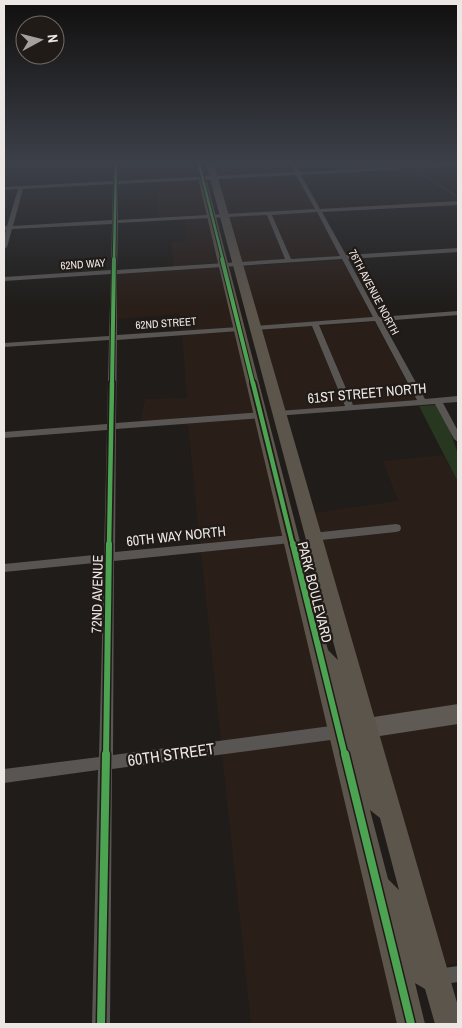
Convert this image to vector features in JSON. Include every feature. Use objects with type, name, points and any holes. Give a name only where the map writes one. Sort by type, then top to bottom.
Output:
[{"type":"main road","points":[[211,212],[280,494],[291,502],[296,509],[302,538]]},
{"type":"main road","name":"PARK BOULEVARD","points":[[223,212],[288,448],[319,653],[411,1024]]},
{"type":"main road","points":[[234,308],[244,314],[246,324],[255,328]]},
{"type":"main road","points":[[239,329],[248,334],[252,344],[262,353]]},
{"type":"main road","points":[[252,381],[266,395],[269,406],[278,414]]},
{"type":"main road","points":[[261,416],[271,422],[278,439],[288,448]]},
{"type":"main road","name":"PARK BOULEVARD","points":[[302,538],[327,589],[389,811],[447,976],[449,1024]]},
{"type":"main road","points":[[319,653],[337,676],[354,717],[361,725],[367,728]]},
{"type":"main road","points":[[338,732],[354,742],[371,792],[380,806],[389,811]]},
{"type":"main road","points":[[376,885],[396,905],[420,970],[428,976],[447,976]]},
{"type":"street","points":[[4,247],[6,228],[12,212]]},
{"type":"street","name":"72ND AVENUE","points":[[101,1024],[115,212]]},
{"type":"street","points":[[6,228],[302,212]]},
{"type":"street","name":"76TH AVENUE NORTH","points":[[319,212],[422,402]]},
{"type":"street","points":[[269,214],[289,262]]},
{"type":"street","name":"62ND WAY","points":[[4,279],[458,250]]},
{"type":"street","points":[[255,328],[458,313]]},
{"type":"street","points":[[315,324],[350,408]]},
{"type":"street","name":"62ND STREET","points":[[4,345],[239,329]]},
{"type":"street","name":"61ST STREET NORTH","points":[[278,414],[458,399]]},
{"type":"street","points":[[438,401],[458,439]]},
{"type":"street","points":[[4,435],[261,416]]},
{"type":"street","name":"60TH WAY NORTH","points":[[4,568],[396,528]]},
{"type":"street","points":[[367,728],[458,714]]},
{"type":"street","name":"60TH STREET","points":[[4,776],[338,732]]},
{"type":"shaded area","points":[[159,212],[208,212],[209,216],[159,219]]},
{"type":"shaded area","points":[[227,212],[281,212],[228,215]]},
{"type":"shaded area","points":[[316,212],[341,257],[291,260],[273,215]]},
{"type":"shaded area","points":[[267,215],[285,261],[242,263],[229,217]]},
{"type":"shaded area","points":[[209,218],[220,265],[174,267],[171,243],[186,240],[185,220],[159,221]]},
{"type":"shaded area","points":[[342,260],[373,318],[259,326],[243,266]]},
{"type":"shaded area","points":[[221,267],[235,328],[182,331],[179,314],[117,319],[117,274]]},
{"type":"shaded area","points":[[375,322],[416,400],[353,405],[320,326]]},
{"type":"shaded area","points":[[312,326],[345,406],[283,411],[261,329]]},
{"type":"shaded area","points":[[236,331],[256,413],[140,422],[145,399],[187,398],[182,335]]},
{"type":"shaded area","points":[[257,418],[285,536],[200,544],[188,425],[174,425]]},
{"type":"shaded area","points":[[443,455],[458,482],[458,708],[372,721],[320,540],[402,531],[399,524],[318,532],[312,513],[398,501],[383,461]]},
{"type":"shaded area","points":[[286,543],[330,727],[221,741],[201,552]]},
{"type":"shaded area","points":[[458,721],[458,963],[442,966],[376,733]]},
{"type":"shaded area","points":[[333,739],[399,1024],[251,1024],[222,754]]},
{"type":"green space","points":[[436,405],[449,428],[458,454],[458,482],[419,406]]},
{"type":"cycle path","points":[[101,1024],[115,212]]},
{"type":"cycle path","points":[[211,212],[411,1024]]}]
